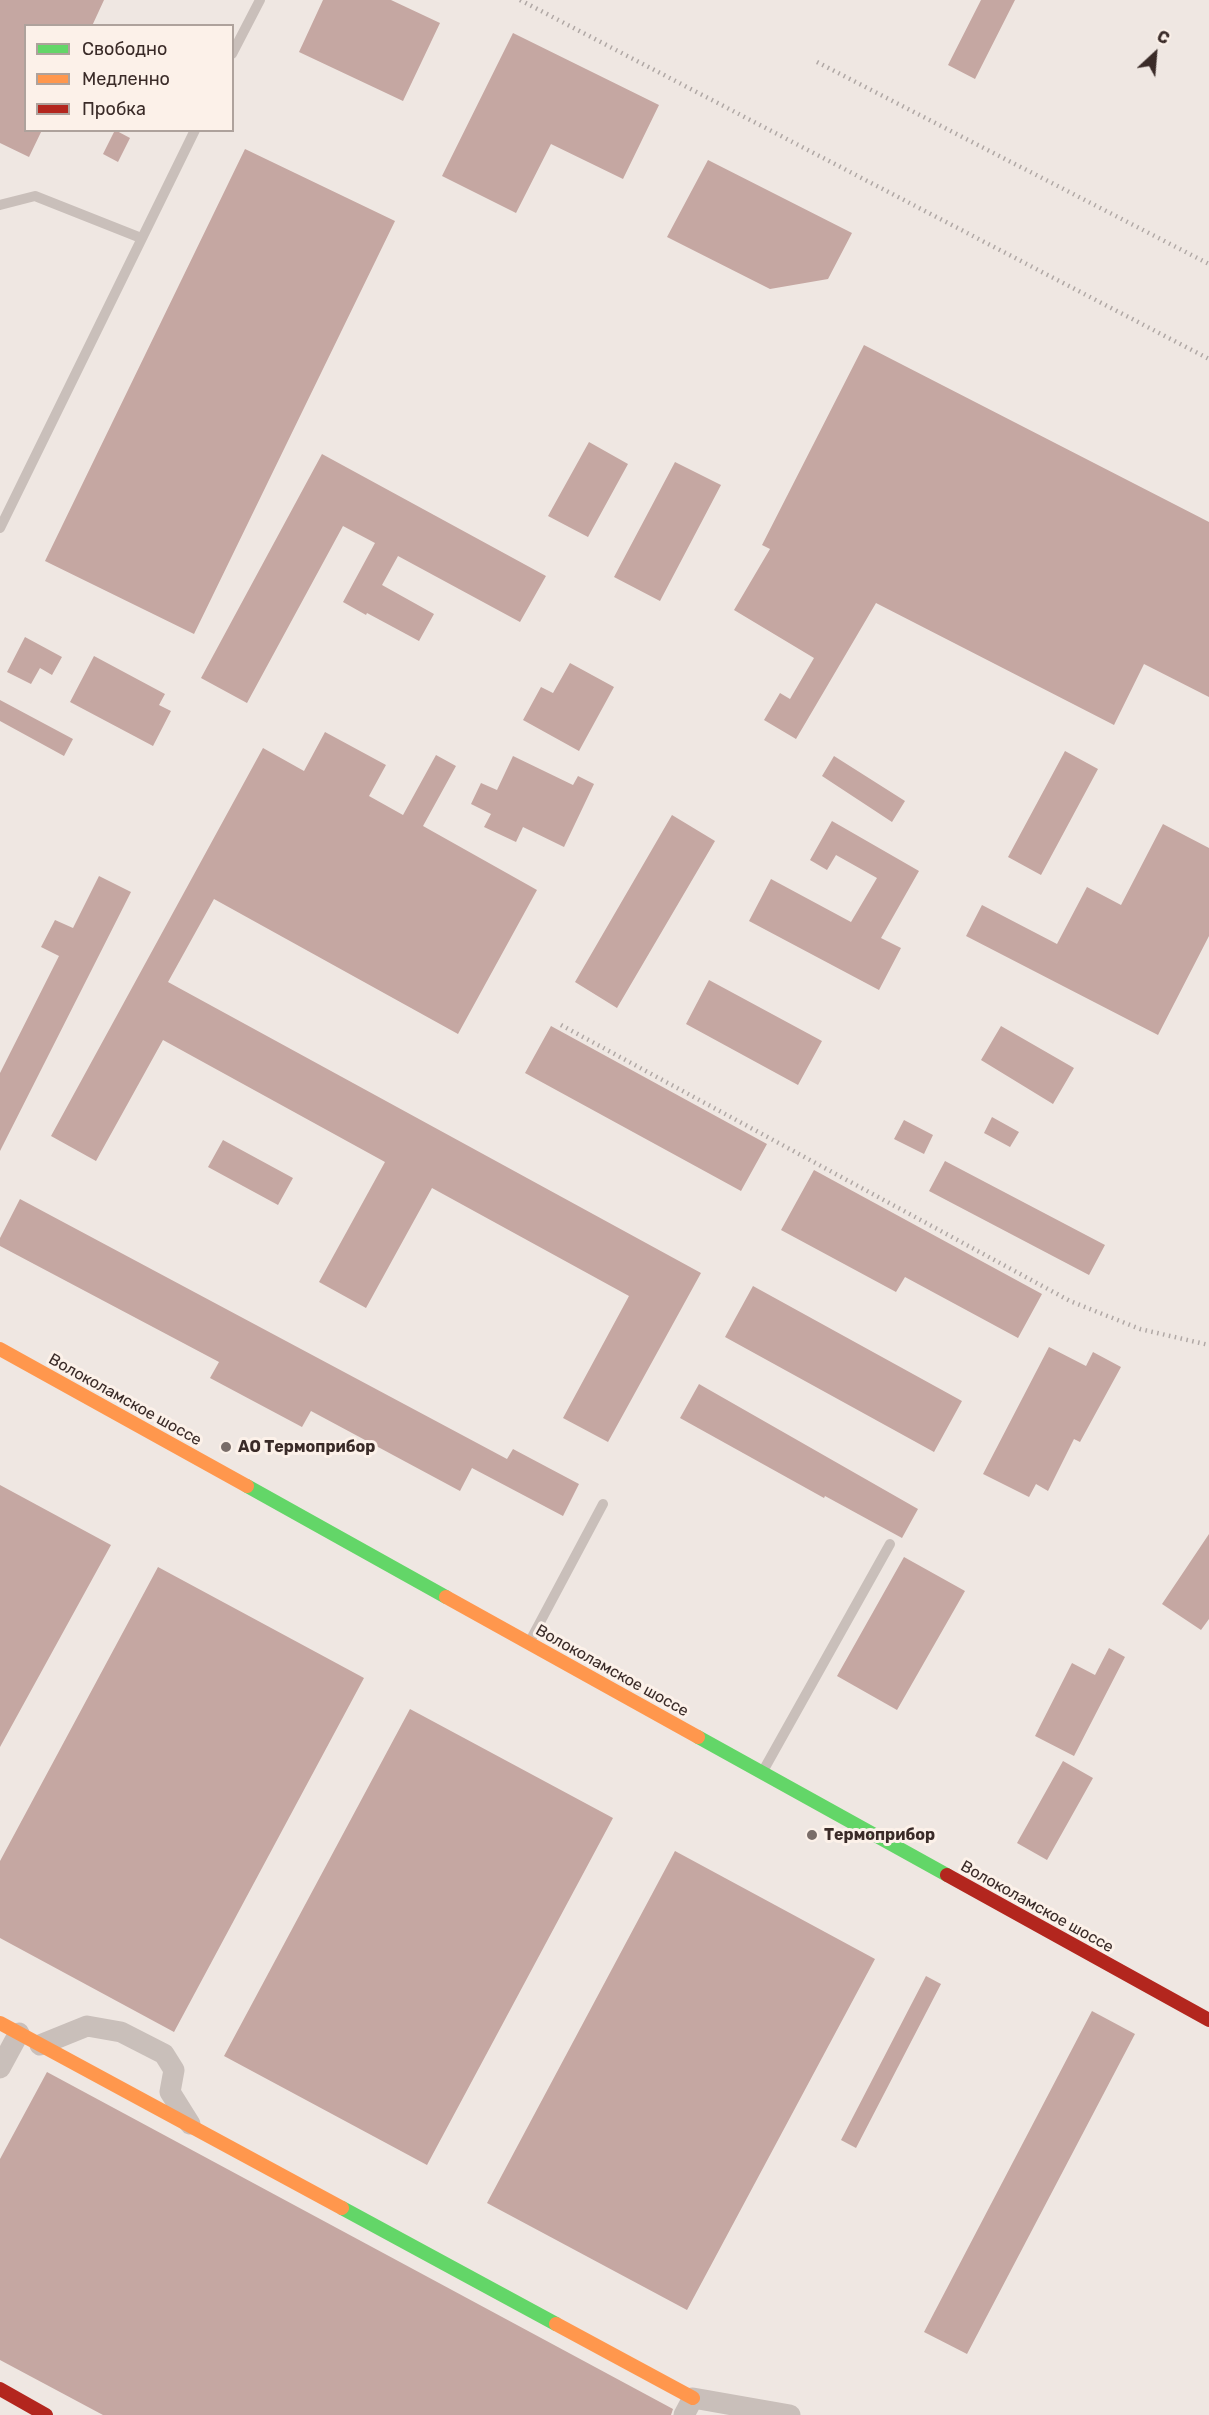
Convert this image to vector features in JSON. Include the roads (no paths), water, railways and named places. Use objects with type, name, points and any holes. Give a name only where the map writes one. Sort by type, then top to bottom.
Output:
[{"type":"street","name":"Волоколамское шоссе","points":[[0,1349],[1209,2020]]},
{"type":"street","points":[[0,2023],[192,2127],[689,2407],[790,2415]]},
{"type":"street","points":[[40,2045],[87,2026],[121,2032],[164,2054],[174,2070],[170,2092],[192,2127]]},
{"type":"street","points":[[0,2068],[19,2033]]},
{"type":"street","points":[[0,2389],[46,2415]]},
{"type":"lane","points":[[234,50],[260,0]]},
{"type":"lane","points":[[0,528],[194,132]]},
{"type":"lane","points":[[0,205],[34,196],[141,238]]},
{"type":"lane","points":[[528,1643],[603,1504]]},
{"type":"lane","points":[[762,1772],[890,1544]]},
{"type":"railway","points":[[520,0],[1209,359]]},
{"type":"railway","points":[[817,62],[1209,264]]},
{"type":"railway","points":[[561,1025],[1070,1301],[1140,1329],[1209,1345]]},
{"type":"place","name":"АО Термоприбор","points":[[226,1447]]},
{"type":"place","name":"Термоприбор","points":[[812,1835]]}]
